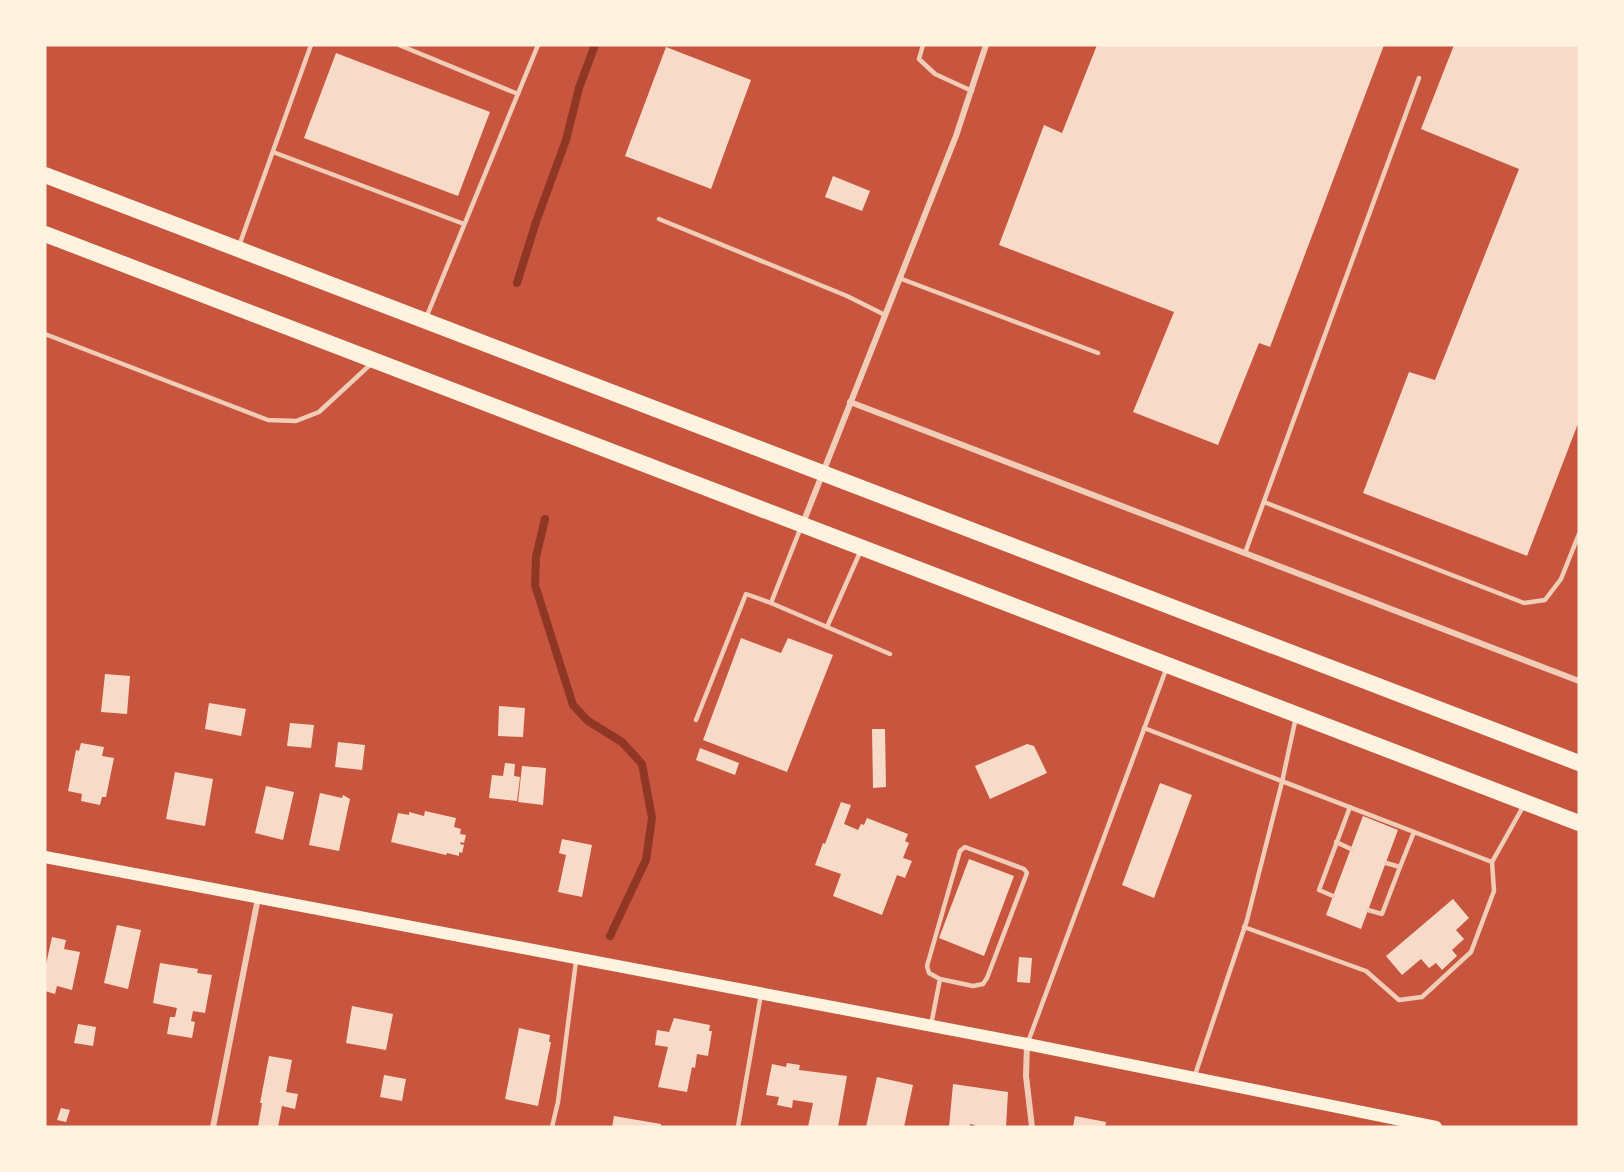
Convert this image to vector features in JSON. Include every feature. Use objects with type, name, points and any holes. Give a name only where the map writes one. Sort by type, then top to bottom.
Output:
[{"type":"highway","points":[[45,175],[1579,763]]},
{"type":"highway","points":[[45,234],[1579,823]]},
{"type":"main road","points":[[45,857],[1027,1044],[1436,1127]]},
{"type":"street","points":[[802,524],[972,91],[986,45]]},
{"type":"street","points":[[850,402],[1579,681]]},
{"type":"street","points":[[213,1127],[258,898]]},
{"type":"street","points":[[1027,1044],[1026,1076],[1032,1127]]},
{"type":"lane","points":[[238,249],[311,45]]},
{"type":"lane","points":[[399,45],[518,94]]},
{"type":"lane","points":[[425,320],[537,45]]},
{"type":"lane","points":[[923,45],[919,59],[935,74],[972,91]]},
{"type":"lane","points":[[1245,553],[1419,78]]},
{"type":"lane","points":[[273,152],[464,224]]},
{"type":"lane","points":[[659,219],[847,296],[885,315]]},
{"type":"lane","points":[[899,278],[1098,353]]},
{"type":"lane","points":[[45,334],[268,420],[296,421],[319,412],[374,361]]},
{"type":"lane","points":[[1264,502],[1524,603],[1545,600],[1561,579],[1579,534]]},
{"type":"lane","points":[[771,603],[802,524]]},
{"type":"lane","points":[[827,627],[862,547]]},
{"type":"lane","points":[[696,720],[747,594],[890,654]]},
{"type":"lane","points":[[1027,1044],[1168,665]]},
{"type":"lane","points":[[1194,1078],[1244,927],[1282,782],[1296,714]]},
{"type":"lane","points":[[1144,728],[1492,862]]},
{"type":"lane","points":[[1244,927],[1366,971],[1399,1000],[1422,997],[1471,952],[1494,891],[1492,862],[1526,802]]},
{"type":"lane","points":[[1333,896],[1319,890],[1350,807]]},
{"type":"lane","points":[[1368,910],[1382,914],[1414,832]]},
{"type":"lane","points":[[1336,842],[1351,849]]},
{"type":"lane","points":[[965,847],[1024,869],[1027,873],[983,984],[973,986],[940,979],[929,973],[927,966],[960,851],[965,847]]},
{"type":"lane","points":[[1386,863],[1400,867]]},
{"type":"lane","points":[[552,1127],[558,1102],[577,958]]},
{"type":"lane","points":[[931,1026],[940,979]]},
{"type":"lane","points":[[738,1127],[762,994]]},
{"type":"building","points":[[1097,45],[1384,45],[1270,347],[1259,343],[1218,445],[1133,412],[1174,312],[999,245],[1044,125],[1062,133]]},
{"type":"building","points":[[1454,45],[1579,45],[1579,421],[1527,556],[1363,493],[1409,372],[1435,380],[1519,169],[1421,129]]},
{"type":"building","points":[[666,47],[751,80],[711,189],[625,156]]},
{"type":"building","points":[[336,53],[490,112],[458,196],[304,138]]},
{"type":"building","points":[[833,176],[870,191],[862,211],[825,197]]},
{"type":"building","points":[[741,638],[781,653],[788,638],[833,655],[787,772],[703,740]]},
{"type":"building","points":[[105,674],[130,676],[127,714],[101,712]]},
{"type":"building","points":[[209,703],[246,709],[241,736],[205,729]]},
{"type":"building","points":[[499,706],[525,708],[523,737],[498,736]]},
{"type":"building","points":[[290,723],[314,725],[311,748],[287,746]]},
{"type":"building","points":[[872,729],[885,729],[886,787],[873,788]]},
{"type":"building","points":[[338,742],[365,745],[362,770],[335,767]]},
{"type":"building","points":[[81,743],[104,747],[102,756],[114,758],[106,797],[102,797],[100,805],[81,801],[82,794],[68,791],[76,750],[79,751]]},
{"type":"building","points":[[1027,744],[1034,746],[1047,773],[990,799],[975,766]]},
{"type":"building","points":[[700,748],[739,763],[735,775],[696,760]]},
{"type":"building","points":[[505,763],[515,764],[514,776],[520,777],[517,801],[489,798],[492,775],[503,776]]},
{"type":"building","points":[[522,766],[546,768],[543,805],[518,802]]},
{"type":"building","points":[[175,772],[213,779],[205,826],[166,819]]},
{"type":"building","points":[[1160,783],[1192,795],[1154,898],[1122,885]]},
{"type":"building","points":[[266,786],[294,792],[283,840],[255,833]]},
{"type":"building","points":[[320,793],[342,798],[343,795],[350,799],[339,851],[309,845]]},
{"type":"building","points":[[841,802],[851,805],[844,824],[858,830],[867,818],[908,834],[905,841],[909,843],[903,858],[912,861],[905,878],[897,875],[882,915],[833,896],[841,874],[815,865]]},
{"type":"building","points":[[425,811],[456,818],[454,827],[461,829],[460,834],[466,835],[464,843],[460,844],[464,845],[459,856],[391,842],[398,813],[409,815],[409,812],[424,816]]},
{"type":"building","points":[[1363,816],[1398,830],[1361,929],[1326,915]]},
{"type":"building","points":[[562,839],[592,845],[582,897],[558,892],[566,855],[559,853]]},
{"type":"building","points":[[969,859],[1014,876],[984,956],[939,938]]},
{"type":"building","points":[[1453,899],[1469,918],[1456,930],[1464,939],[1452,950],[1457,956],[1442,970],[1436,963],[1429,968],[1421,959],[1402,975],[1386,956]]},
{"type":"building","points":[[117,925],[141,930],[128,989],[104,983]]},
{"type":"building","points":[[52,937],[66,940],[64,949],[80,952],[72,990],[57,986],[55,994],[45,991],[45,969]]},
{"type":"building","points":[[1019,957],[1032,958],[1030,983],[1017,982]]},
{"type":"building","points":[[160,963],[198,969],[197,973],[212,975],[205,1013],[193,1011],[191,1021],[195,1022],[192,1038],[167,1034],[170,1017],[175,1017],[177,1008],[153,1003]]},
{"type":"building","points":[[352,1006],[393,1014],[386,1050],[346,1043]]},
{"type":"building","points":[[674,1018],[710,1025],[709,1031],[712,1031],[708,1056],[697,1054],[687,1092],[658,1087],[668,1047],[655,1045],[657,1030],[669,1032]]},
{"type":"building","points":[[78,1024],[96,1027],[93,1046],[74,1043]]},
{"type":"building","points":[[519,1028],[550,1035],[549,1042],[551,1042],[538,1106],[505,1099]]},
{"type":"building","points":[[269,1056],[292,1060],[286,1092],[298,1094],[295,1109],[282,1106],[278,1127],[258,1127],[262,1103],[260,1103]]},
{"type":"building","points":[[787,1063],[800,1065],[799,1070],[847,1076],[838,1127],[808,1127],[813,1103],[793,1100],[792,1108],[777,1105],[779,1097],[766,1095],[772,1064],[786,1067]]},
{"type":"building","points":[[384,1075],[406,1079],[402,1101],[380,1097]]},
{"type":"building","points":[[877,1077],[913,1085],[904,1127],[866,1127]]},
{"type":"building","points":[[953,1084],[1008,1092],[1006,1127],[975,1127],[970,1124],[970,1127],[949,1127]]},
{"type":"building","points":[[61,1108],[70,1110],[66,1122],[57,1120]]},
{"type":"building","points":[[614,1116],[661,1124],[661,1127],[612,1127]]},
{"type":"building","points":[[1075,1116],[1106,1122],[1105,1127],[1073,1127]]},
{"type":"waterway","points":[[517,283],[566,140],[579,88],[595,45]]},
{"type":"waterway","points":[[545,519],[536,557],[535,585],[573,705],[588,721],[622,742],[642,764],[652,818],[646,860],[610,936]]}]
